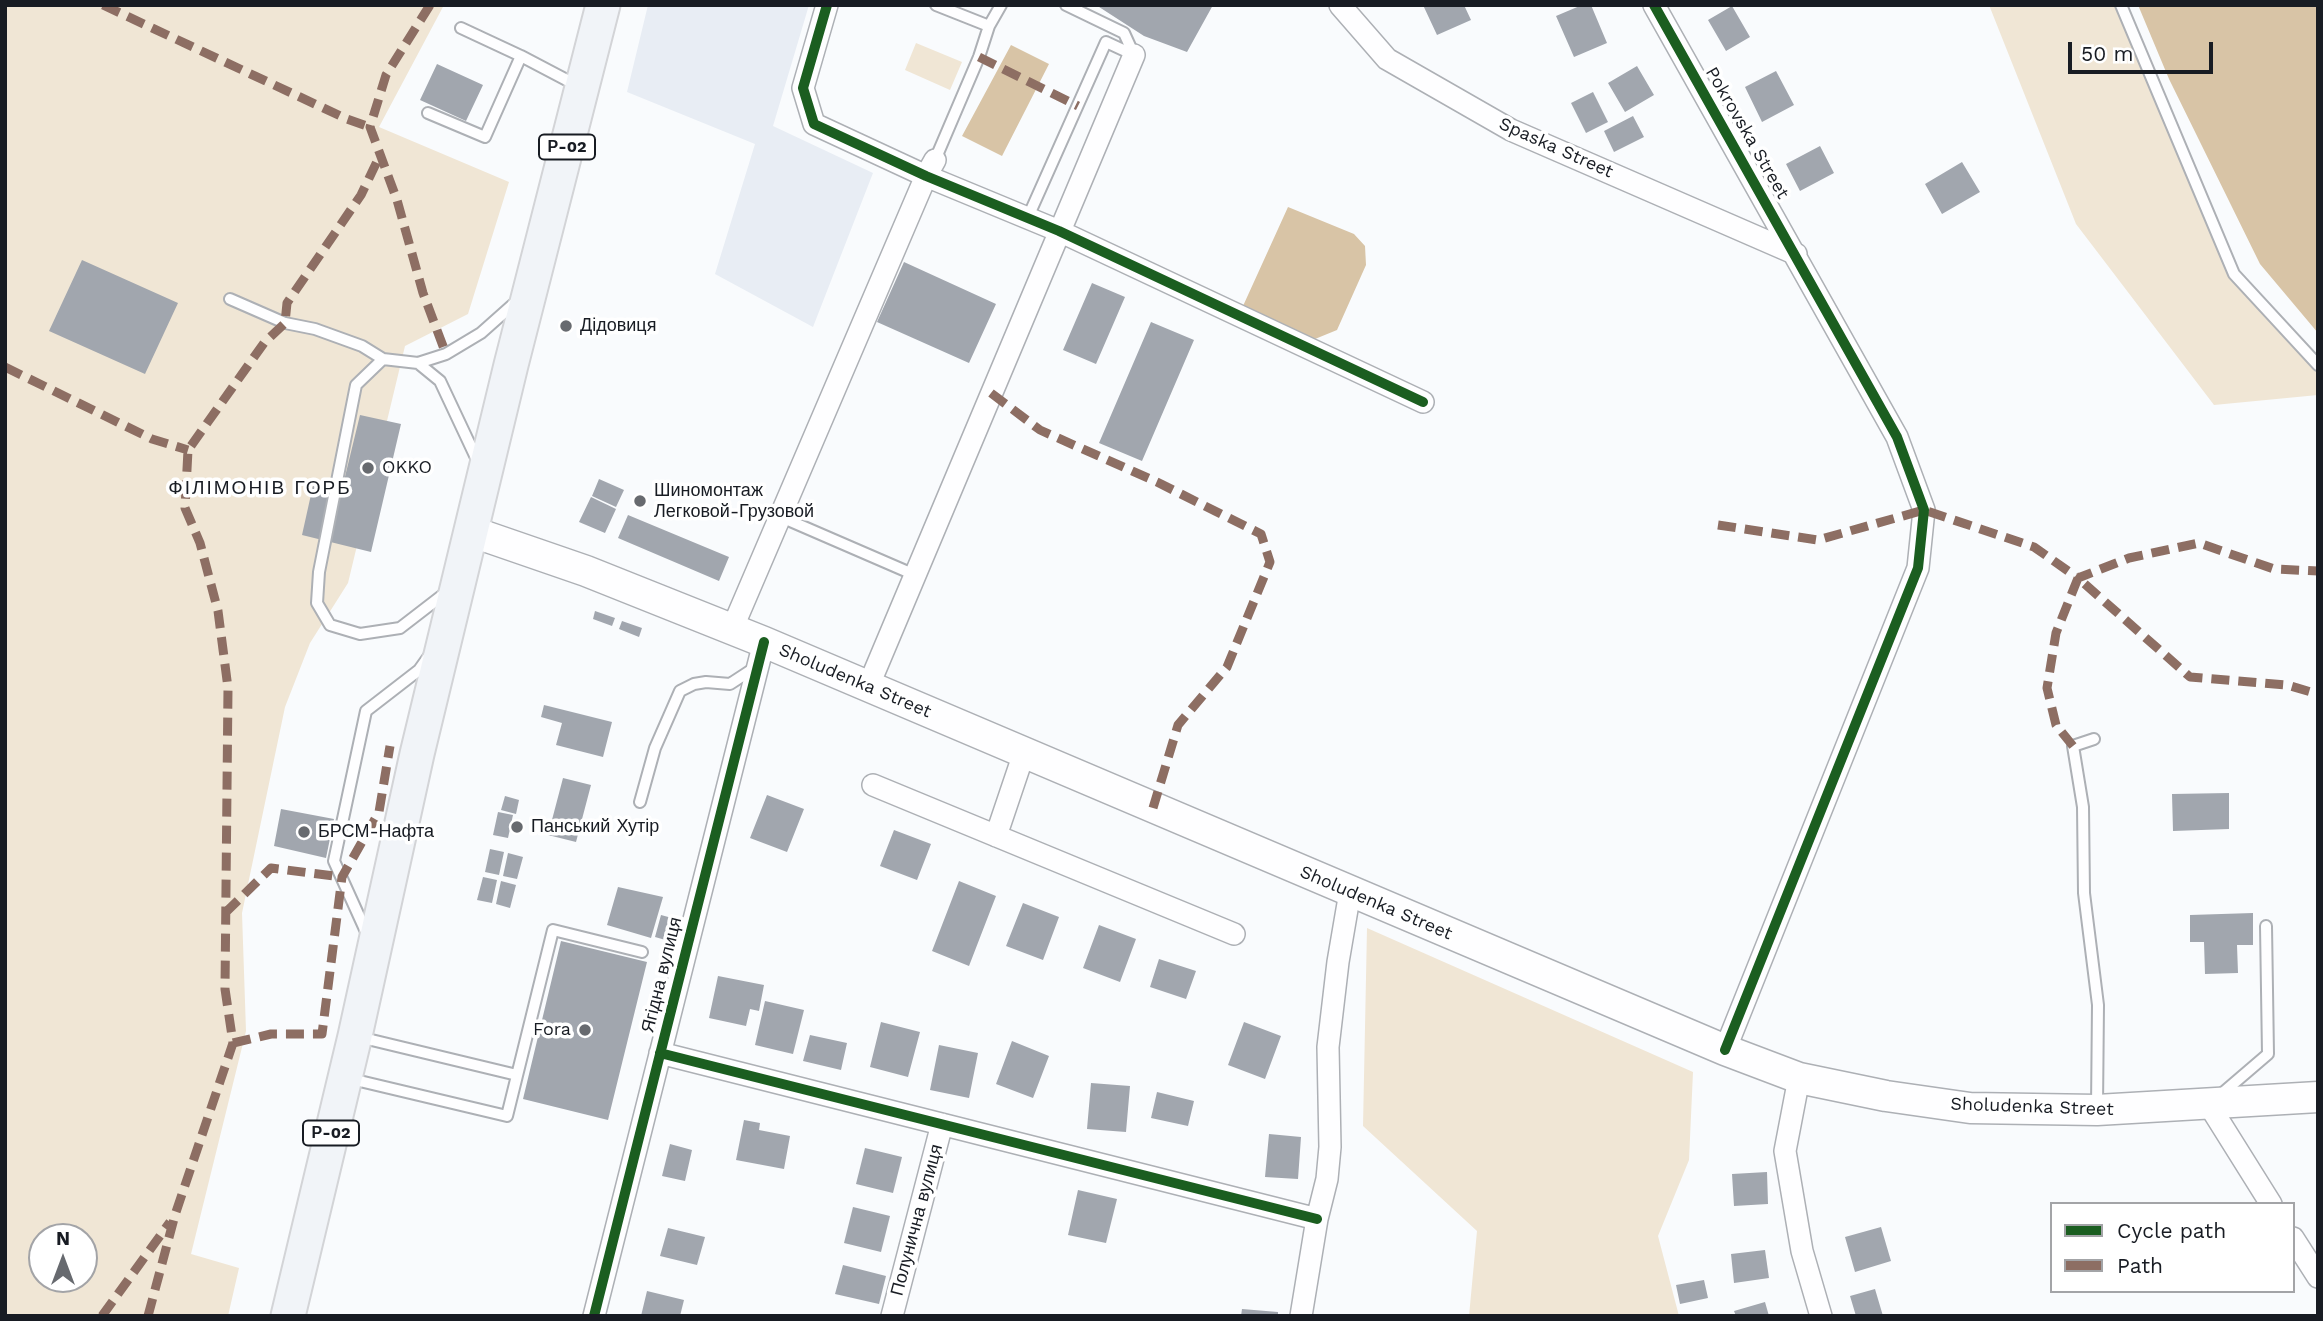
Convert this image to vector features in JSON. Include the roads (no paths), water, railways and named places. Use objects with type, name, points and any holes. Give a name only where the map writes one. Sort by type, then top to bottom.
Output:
[{"type":"main road","name":"Р-02","points":[[288,1316],[355,1036],[416,754],[603,5]]},
{"type":"main road","name":"Sholudenka Street","points":[[470,531],[586,570],[732,629],[761,654],[868,687],[1725,1050],[1799,1078],[1886,1096],[1970,1108],[2097,1110],[2318,1097]]},
{"type":"street","points":[[827,5],[803,88],[814,124],[931,168],[1028,217],[1423,402]]},
{"type":"street","name":"Spaska Street","points":[[1340,5],[1387,59],[1511,130],[1796,254]]},
{"type":"street","name":"Pokrovska Street","points":[[1654,5],[1810,278],[1897,437],[1924,510],[1918,568],[1725,1050]]},
{"type":"street","points":[[868,687],[1134,55]]},
{"type":"street","points":[[732,629],[931,168]]},
{"type":"street","name":"Ягідна вулиця","points":[[594,1316],[761,654]]},
{"type":"street","points":[[996,835],[1024,753]]},
{"type":"street","points":[[873,785],[1234,934]]},
{"type":"street","points":[[1301,1316],[1317,1219],[1327,1179],[1330,1147],[1328,1047],[1350,892]]},
{"type":"street","points":[[660,1053],[1317,1219]]},
{"type":"street","points":[[1799,1078],[1785,1151],[1802,1251],[1821,1316]]},
{"type":"street","points":[[2208,1105],[2270,1202]]},
{"type":"street","name":"Полунична вулиця","points":[[892,1316],[942,1124]]},
{"type":"street","points":[[2295,1241],[2318,1277]]},
{"type":"lane","points":[[936,5],[989,26]]},
{"type":"lane","points":[[931,168],[979,57],[989,26],[1001,5]]},
{"type":"lane","points":[[1066,5],[1124,33],[1134,55]]},
{"type":"lane","points":[[2121,5],[2234,274],[2318,365]]},
{"type":"lane","points":[[461,28],[582,88]]},
{"type":"lane","points":[[1028,217],[1106,42],[1134,55]]},
{"type":"lane","points":[[428,113],[485,137],[521,56]]},
{"type":"lane","points":[[230,299],[285,323],[315,329],[362,346],[383,359],[418,363],[446,354],[481,333],[530,289]]},
{"type":"lane","points":[[383,359],[356,385],[319,572],[317,603],[330,625],[360,634],[400,628],[459,583]]},
{"type":"lane","points":[[418,363],[440,381],[485,476]]},
{"type":"lane","points":[[781,517],[915,575]]},
{"type":"lane","points":[[374,949],[334,861],[366,711],[419,670],[449,624]]},
{"type":"lane","points":[[640,802],[655,748],[680,691],[706,682],[730,684],[748,671],[761,654]]},
{"type":"lane","points":[[2094,739],[2073,746],[2083,807],[2084,893],[2098,1005],[2097,1110]]},
{"type":"lane","points":[[2208,1105],[2268,1054],[2266,926]]},
{"type":"lane","points":[[344,1077],[507,1116],[553,930],[642,952]]},
{"type":"lane","points":[[355,1036],[517,1075]]},
{"type":"place","name":"Дідовиця","points":[[566,326]]},
{"type":"place","name":"OKKO","points":[[368,468]]},
{"type":"place","name":"Шиномонтаж Легковой-Грузовой","points":[[640,501]]},
{"type":"place","name":"Панський Хутір","points":[[517,827]]},
{"type":"place","name":"БРСМ-Нафта","points":[[304,832]]},
{"type":"place","name":"Fora","points":[[585,1030]]},
{"type":"district","name":"ФІЛІМОНІВ ГОРБ","points":[[260,488]]}]
